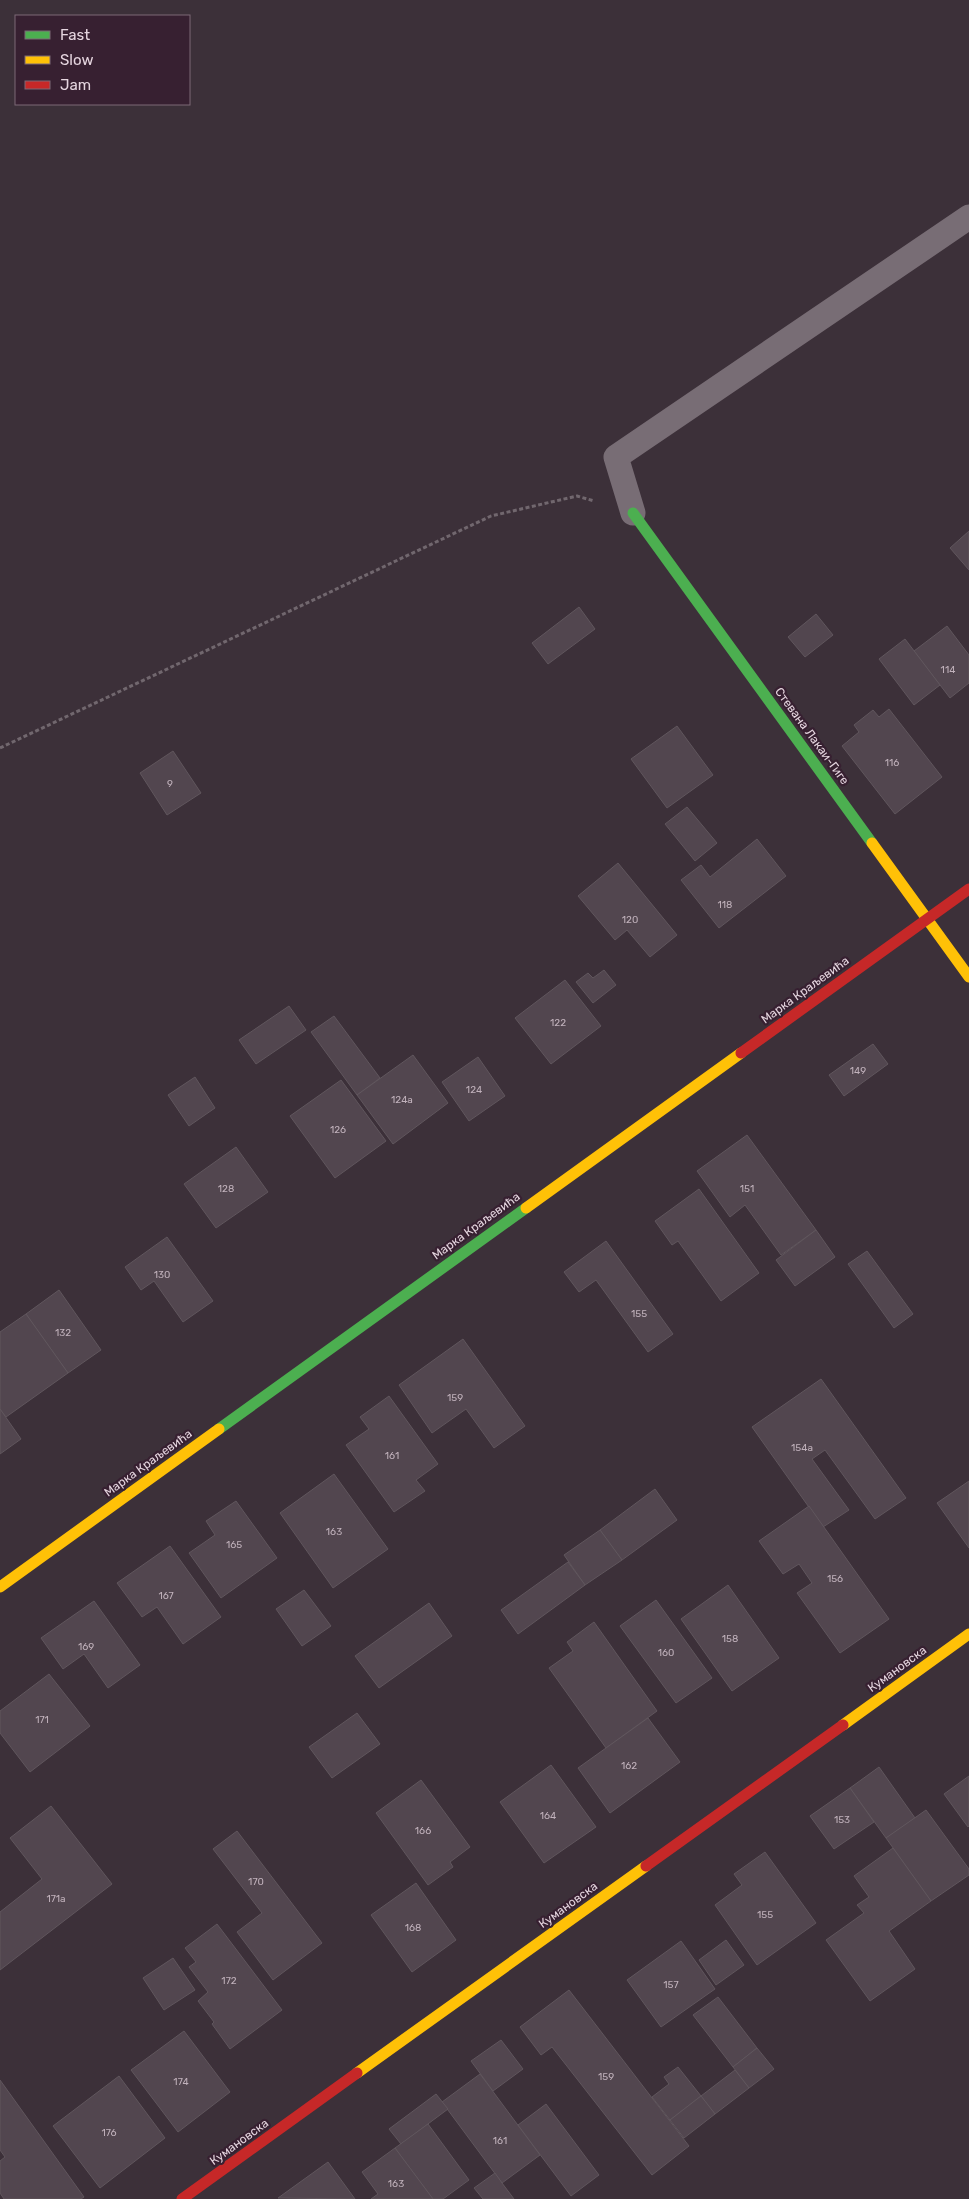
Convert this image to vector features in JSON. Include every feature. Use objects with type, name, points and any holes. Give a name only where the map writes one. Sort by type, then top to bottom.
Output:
[{"type":"street","name":"Стевана Лакаи-Гиге","points":[[633,513],[969,977]]},
{"type":"street","name":"Марка Краљевића","points":[[0,1587],[969,888]]},
{"type":"street","name":"Кумановска","points":[[182,2199],[969,1634]]},
{"type":"lane","points":[[633,513],[616,457],[969,217]]},
{"type":"path","points":[[0,748],[491,516],[577,496],[633,513]]},
{"type":"building","points":[[969,531],[969,570],[950,548]]},
{"type":"building","points":[[579,607],[595,629],[548,664],[532,643]]},
{"type":"building","points":[[816,614],[833,635],[805,657],[788,637]]},
{"type":"building","points":[[947,626],[969,655],[969,683],[950,698],[914,651]]},
{"type":"building","points":[[905,639],[940,685],[914,705],[879,659]]},
{"type":"building","points":[[889,709],[942,777],[895,814],[842,746],[859,732],[854,725],[873,710],[879,717]]},
{"type":"building","points":[[677,726],[713,775],[667,808],[631,759]]},
{"type":"building","points":[[173,751],[201,793],[167,815],[140,773]]},
{"type":"building","points":[[687,807],[717,843],[695,861],[665,824]]},
{"type":"building","points":[[757,839],[786,876],[719,928],[681,880],[701,865],[710,877]]},
{"type":"building","points":[[618,863],[677,935],[650,957],[627,930],[615,940],[578,896]]},
{"type":"building","points":[[604,970],[616,985],[593,1003],[576,982],[588,973],[593,978]]},
{"type":"building","points":[[565,980],[601,1026],[551,1064],[515,1018]]},
{"type":"building","points":[[289,1006],[306,1030],[256,1064],[239,1040]]},
{"type":"building","points":[[334,1016],[380,1078],[357,1095],[311,1032]]},
{"type":"building","points":[[873,1044],[888,1064],[844,1096],[829,1075]]},
{"type":"building","points":[[413,1055],[448,1103],[393,1144],[357,1095]]},
{"type":"building","points":[[478,1057],[505,1096],[469,1121],[442,1082]]},
{"type":"building","points":[[195,1077],[215,1108],[189,1126],[168,1095]]},
{"type":"building","points":[[341,1080],[386,1141],[335,1178],[290,1116]]},
{"type":"building","points":[[747,1135],[816,1230],[781,1255],[745,1205],[730,1217],[697,1171]]},
{"type":"building","points":[[236,1147],[268,1192],[216,1228],[184,1184]]},
{"type":"building","points":[[699,1189],[759,1273],[721,1301],[678,1241],[672,1245],[655,1221]]},
{"type":"building","points":[[816,1230],[835,1257],[795,1286],[776,1260]]},
{"type":"building","points":[[167,1237],[213,1301],[183,1322],[154,1281],[141,1290],[125,1267]]},
{"type":"building","points":[[606,1241],[673,1334],[648,1352],[596,1280],[579,1292],[564,1272]]},
{"type":"building","points":[[867,1251],[913,1314],[894,1328],[848,1264]]},
{"type":"building","points":[[59,1290],[101,1350],[68,1373],[26,1314]]},
{"type":"building","points":[[26,1314],[68,1373],[6,1417],[0,1409],[0,1332]]},
{"type":"building","points":[[463,1339],[525,1426],[494,1448],[466,1409],[432,1433],[399,1385]]},
{"type":"building","points":[[821,1379],[906,1498],[875,1519],[825,1450],[812,1459],[849,1510],[823,1527],[752,1427]]},
{"type":"building","points":[[389,1396],[438,1464],[416,1480],[425,1491],[394,1512],[346,1445],[369,1429],[360,1417]]},
{"type":"building","points":[[0,1409],[21,1439],[0,1454]]},
{"type":"building","points":[[334,1474],[388,1549],[333,1588],[280,1513]]},
{"type":"building","points":[[969,1481],[969,1548],[937,1503]]},
{"type":"building","points":[[655,1489],[677,1520],[622,1560],[600,1530]]},
{"type":"building","points":[[236,1501],[277,1558],[221,1598],[189,1553],[215,1535],[206,1521]]},
{"type":"building","points":[[809,1506],[889,1619],[840,1653],[797,1593],[812,1583],[799,1564],[783,1574],[759,1541]]},
{"type":"building","points":[[600,1530],[622,1560],[585,1585],[564,1555]]},
{"type":"building","points":[[170,1546],[221,1617],[183,1644],[157,1607],[142,1617],[117,1583]]},
{"type":"building","points":[[568,1562],[585,1585],[518,1634],[501,1610]]},
{"type":"building","points":[[728,1585],[779,1658],[732,1691],[681,1619]]},
{"type":"building","points":[[304,1590],[331,1626],[302,1646],[276,1609]]},
{"type":"building","points":[[656,1600],[712,1678],[676,1703],[620,1626]]},
{"type":"building","points":[[94,1601],[140,1665],[108,1688],[84,1654],[63,1669],[41,1638]]},
{"type":"building","points":[[429,1603],[452,1636],[379,1688],[355,1656]]},
{"type":"building","points":[[594,1622],[657,1711],[606,1748],[549,1668],[573,1651],[567,1642]]},
{"type":"building","points":[[49,1674],[90,1726],[30,1772],[0,1733],[0,1711]]},
{"type":"building","points":[[357,1713],[380,1744],[332,1778],[309,1747]]},
{"type":"building","points":[[648,1718],[680,1762],[610,1813],[578,1768]]},
{"type":"building","points":[[551,1765],[596,1827],[544,1863],[500,1802]]},
{"type":"building","points":[[879,1767],[915,1818],[886,1838],[850,1788]]},
{"type":"building","points":[[969,1776],[969,1826],[968,1827],[944,1794]]},
{"type":"building","points":[[421,1780],[470,1847],[450,1862],[453,1867],[428,1885],[376,1813]]},
{"type":"building","points":[[850,1788],[874,1822],[834,1849],[810,1816]]},
{"type":"building","points":[[51,1806],[112,1884],[0,1970],[0,1912],[42,1879],[10,1838]]},
{"type":"building","points":[[926,1810],[969,1869],[969,1875],[931,1901],[886,1838]]},
{"type":"building","points":[[237,1831],[322,1943],[273,1980],[237,1932],[262,1913],[213,1849]]},
{"type":"building","points":[[893,1848],[931,1901],[889,1931],[915,1969],[870,2001],[826,1940],[864,1913],[857,1905],[869,1897],[854,1876]]},
{"type":"building","points":[[765,1852],[816,1923],[757,1965],[715,1905],[742,1885],[734,1874]]},
{"type":"building","points":[[416,1883],[456,1940],[412,1972],[371,1915]]},
{"type":"building","points":[[217,1924],[282,2010],[230,2049],[212,2024],[214,2022],[198,2001],[208,1992],[189,1967],[196,1962],[185,1948]]},
{"type":"building","points":[[726,1940],[744,1965],[716,1985],[699,1960]]},
{"type":"building","points":[[681,1941],[715,1989],[661,2027],[627,1980]]},
{"type":"building","points":[[173,1958],[195,1990],[164,2010],[143,1978]]},
{"type":"building","points":[[569,1990],[689,2146],[652,2175],[552,2047],[541,2055],[520,2027]]},
{"type":"building","points":[[718,1997],[757,2048],[733,2067],[693,2015]]},
{"type":"building","points":[[184,2031],[230,2092],[178,2132],[131,2070]]},
{"type":"building","points":[[501,2040],[523,2069],[493,2091],[471,2061]]},
{"type":"building","points":[[757,2048],[774,2069],[749,2088],[733,2067]]},
{"type":"building","points":[[678,2067],[701,2096],[670,2120],[652,2097],[669,2084],[664,2077]]},
{"type":"building","points":[[735,2070],[749,2088],[715,2114],[701,2096]]},
{"type":"building","points":[[480,2074],[540,2155],[502,2183],[442,2102]]},
{"type":"building","points":[[119,2076],[165,2138],[100,2188],[53,2126]]},
{"type":"building","points":[[0,2080],[84,2197],[81,2199],[4,2199],[0,2193],[0,2161],[5,2157],[0,2150]]},
{"type":"building","points":[[436,2094],[448,2109],[401,2144],[389,2129]]},
{"type":"building","points":[[701,2096],[715,2114],[684,2138],[670,2120]]},
{"type":"building","points":[[546,2104],[599,2175],[571,2196],[518,2125]]},
{"type":"building","points":[[428,2124],[469,2180],[443,2199],[433,2199],[395,2148]]},
{"type":"building","points":[[395,2148],[433,2199],[371,2199],[378,2194],[362,2172]]},
{"type":"building","points":[[328,2162],[355,2199],[278,2198]]},
{"type":"building","points":[[495,2173],[514,2199],[483,2199],[474,2188]]},
{"type":"traffic: fast","points":[[633,513],[872,843]]},
{"type":"traffic: fast","points":[[219,1429],[526,1208]]},
{"type":"traffic: slow","points":[[872,843],[969,977]]},
{"type":"traffic: slow","points":[[526,1208],[741,1053]]},
{"type":"traffic: slow","points":[[0,1587],[219,1429]]},
{"type":"traffic: slow","points":[[843,1725],[969,1634]]},
{"type":"traffic: slow","points":[[357,2073],[646,1866]]},
{"type":"traffic: jam","points":[[741,1053],[969,889]]},
{"type":"traffic: jam","points":[[646,1866],[843,1725]]},
{"type":"traffic: jam","points":[[182,2199],[357,2073]]}]
